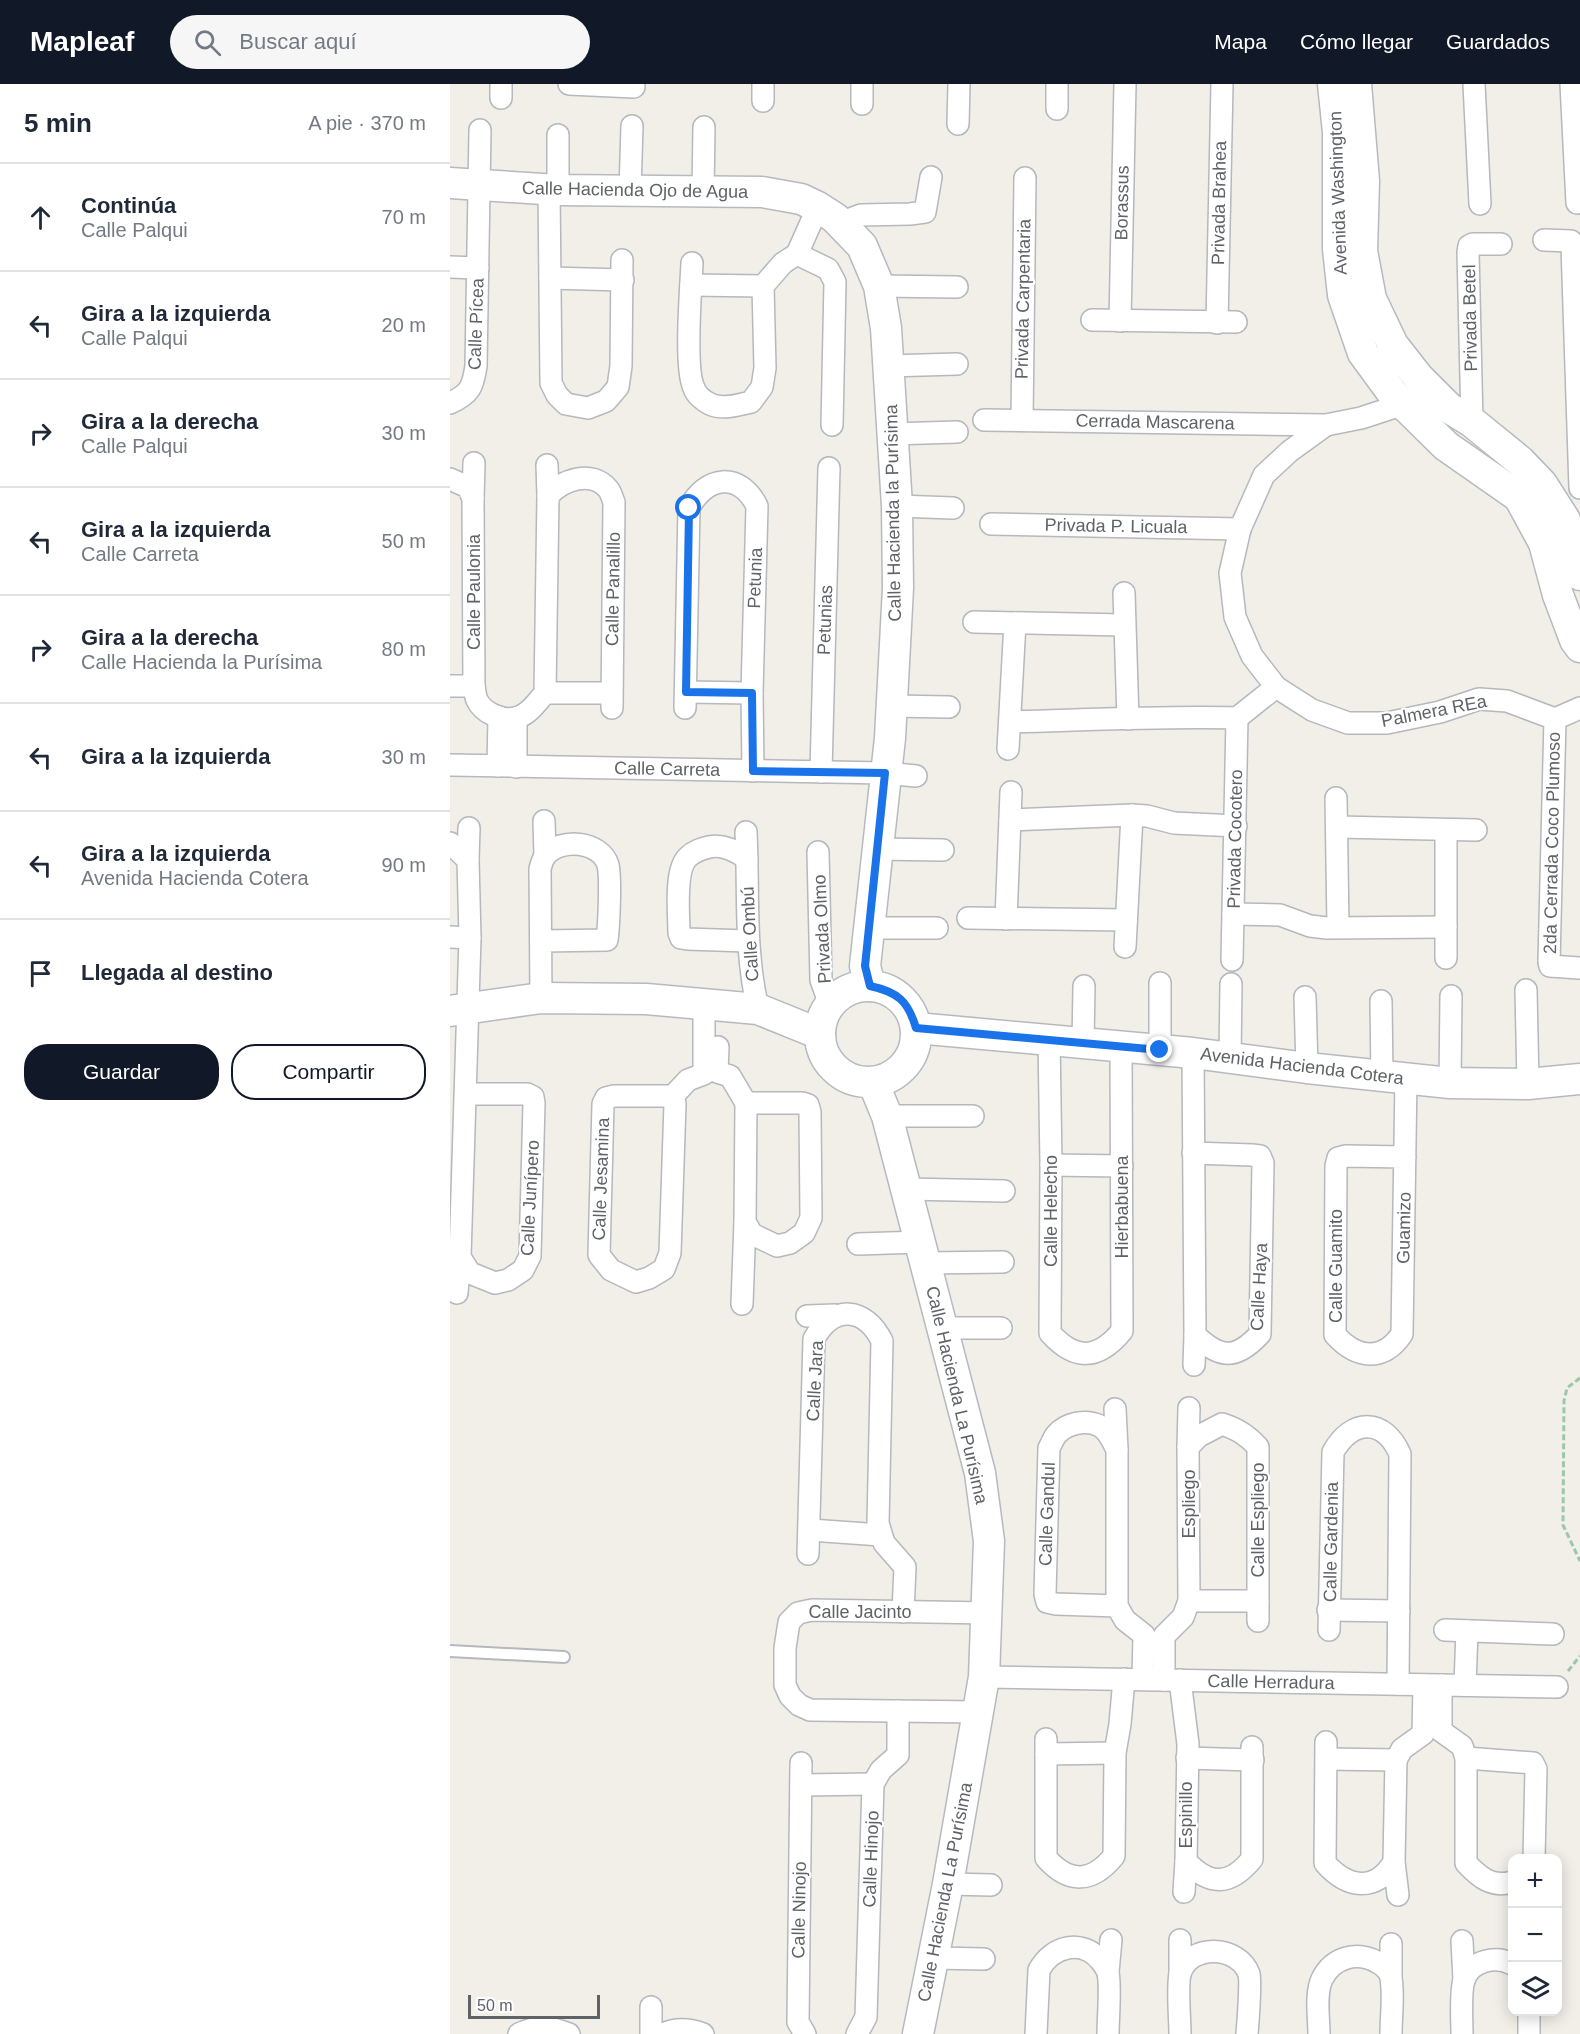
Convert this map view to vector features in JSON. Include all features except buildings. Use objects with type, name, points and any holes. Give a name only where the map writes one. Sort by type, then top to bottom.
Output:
[{"type":"street","points":[[569,84],[633,101],[630,191]]},
{"type":"street","points":[[958,124],[959,84]]},
{"type":"street","points":[[1057,84],[1057,109]]},
{"type":"street","name":"Borassus","points":[[1120,321],[1125,84]]},
{"type":"street","name":"Privada Brahea","points":[[1120,321],[1227,322],[1222,84]]},
{"type":"street","name":"Avenida Washington","points":[[1333,84],[1338,132],[1338,249],[1342,295],[1363,353],[1393,394],[1446,446],[1519,497],[1544,543],[1558,595],[1580,647]]},
{"type":"street","name":"Avenida Washington","points":[[1356,84],[1365,181],[1362,251],[1371,299],[1393,345],[1418,377],[1449,408],[1472,422],[1520,460],[1572,520],[1580,575]]},
{"type":"street","points":[[1474,84],[1480,204]]},
{"type":"street","points":[[1571,84],[1576,203]]},
{"type":"street","points":[[703,192],[704,127]]},
{"type":"street","name":"Calle Pícea","points":[[450,403],[463,397],[474,384],[476,366],[480,130]]},
{"type":"street","points":[[550,409],[550,278],[558,135]]},
{"type":"street","points":[[692,263],[690,371],[694,389],[702,399],[712,405],[734,406],[751,402],[762,387],[765,368],[764,286],[783,263],[797,254],[829,215],[925,212],[932,177]]},
{"type":"street","name":"Privada Carpentaria","points":[[1022,420],[1025,178]]},
{"type":"street","name":"Calle Hacienda Ojo de Agua","points":[[450,183],[554,190],[762,192],[801,199],[829,215]]},
{"type":"street","name":"Calle Hacienda la Purísima","points":[[829,215],[862,246],[879,286],[886,328],[897,506],[898,588],[892,706],[865,966],[870,986]]},
{"type":"street","points":[[1544,240],[1567,240],[1571,241],[1572,246],[1580,488]]},
{"type":"street","name":"Privada Betel","points":[[1472,422],[1468,252],[1469,246],[1473,244],[1501,244]]},
{"type":"street","points":[[797,254],[828,269],[835,282],[832,424]]},
{"type":"street","name":"Calle Pícea","points":[[450,267],[478,268]]},
{"type":"street","points":[[550,278],[623,270],[621,366],[618,387],[606,402],[588,408],[566,404],[557,395],[551,383]]},
{"type":"street","points":[[691,285],[764,286]]},
{"type":"street","points":[[879,286],[957,287]]},
{"type":"street","points":[[1092,321],[1120,321]]},
{"type":"street","points":[[888,366],[957,364]]},
{"type":"street","points":[[1326,425],[1361,418],[1404,404]]},
{"type":"street","name":"Cerrada Mascarena","points":[[984,420],[1326,425]]},
{"type":"street","name":"Palmera REa","points":[[1326,425],[1290,451],[1264,476],[1240,529],[1230,573],[1235,617],[1252,656],[1276,687],[1312,710],[1348,723],[1387,723],[1440,712],[1479,699],[1507,701],[1555,719]]},
{"type":"street","points":[[892,434],[957,432]]},
{"type":"street","name":"Calle Paulonia","points":[[474,464],[474,686],[478,701],[488,712],[508,718]]},
{"type":"street","points":[[507,766],[508,718],[530,710],[545,693],[547,465]]},
{"type":"street","name":"Petunias","points":[[821,772],[829,468]]},
{"type":"street","name":"Calle Panalillo","points":[[545,693],[612,701],[614,502],[609,489],[594,479],[583,478],[564,482],[548,496]]},
{"type":"street","points":[[450,479],[468,488],[473,499]]},
{"type":"street","name":"Petunia","points":[[752,693],[685,700],[689,508],[693,500],[707,486],[724,481],[737,485],[751,495],[757,506],[752,693],[753,771]]},
{"type":"street","points":[[897,506],[953,508]]},
{"type":"street","name":"Privada P. Licuala","points":[[991,524],[1240,529]]},
{"type":"street","points":[[1124,593],[1128,719]]},
{"type":"street","points":[[974,622],[1124,625]]},
{"type":"street","points":[[1008,749],[1015,623]]},
{"type":"street","points":[[450,686],[474,686]]},
{"type":"street","points":[[1010,722],[1175,716],[1236,718],[1276,687]]},
{"type":"street","points":[[892,706],[949,707]]},
{"type":"street","points":[[1555,719],[1580,708]]},
{"type":"street","name":"Privada Cocotero","points":[[1232,960],[1236,718]]},
{"type":"street","name":"2da Cerrada Coco Plumoso","points":[[1555,719],[1549,962],[1550,966],[1578,968]]},
{"type":"street","name":"Calle Carreta","points":[[450,765],[885,773],[916,776]]},
{"type":"street","points":[[1006,919],[1011,792]]},
{"type":"street","points":[[1336,798],[1338,927]]},
{"type":"street","points":[[1010,820],[1132,815],[1147,816],[1174,823],[1236,826]]},
{"type":"street","points":[[1125,947],[1132,815]]},
{"type":"street","points":[[541,998],[540,869],[545,856],[544,821]]},
{"type":"street","points":[[1338,827],[1476,830]]},
{"type":"street","points":[[457,1293],[465,1094],[458,1010],[460,938],[469,828]]},
{"type":"street","points":[[1446,830],[1446,958]]},
{"type":"street","name":"Calle Ombú","points":[[746,832],[747,941],[750,978],[758,1009]]},
{"type":"street","points":[[450,843],[468,860]]},
{"type":"street","points":[[542,941],[607,940],[608,866],[603,855],[593,849],[571,844],[558,846],[545,856]]},
{"type":"street","points":[[747,859],[738,851],[714,846],[696,850],[686,858],[680,870],[679,933],[681,938],[687,939],[747,941]]},
{"type":"street","points":[[877,849],[943,850]]},
{"type":"street","name":"Privada Olmo","points":[[818,852],[821,980],[830,1005]]},
{"type":"street","points":[[1233,914],[1280,915],[1310,926],[1446,927]]},
{"type":"street","points":[[968,918],[1126,920]]},
{"type":"street","points":[[869,928],[937,928]]},
{"type":"street","points":[[1160,983],[1160,1050]]},
{"type":"street","points":[[1230,1058],[1231,984]]},
{"type":"street","points":[[870,986],[887,989],[901,999],[911,1012],[916,1028],[916,1043],[906,1064],[888,1078],[873,1082],[847,1077],[836,1070],[825,1053],[820,1034],[822,1019],[830,1005],[841,994],[855,988],[870,986]]},
{"type":"street","points":[[1083,1042],[1084,986]]},
{"type":"street","points":[[1526,990],[1528,1084]]},
{"type":"street","points":[[1450,1083],[1451,996]]},
{"type":"street","points":[[1305,997],[1307,1068]]},
{"type":"street","points":[[458,1010],[541,998],[646,999],[758,1009],[820,1034]]},
{"type":"street","name":"Guamizo","points":[[1368,1354],[1384,1352],[1394,1345],[1402,1334],[1405,1157],[1381,1001]]},
{"type":"street","points":[[673,1096],[688,1080],[704,1074],[711,1004]]},
{"type":"street","points":[[711,1004],[717,1072],[730,1076],[746,1103],[746,1222],[742,1304]]},
{"type":"street","name":"Avenida Hacienda Cotera","points":[[916,1028],[1194,1053],[1450,1083],[1528,1084],[1580,1079]]},
{"type":"street","name":"Calle Helecho","points":[[1049,1039],[1050,1333],[1061,1346],[1073,1352],[1093,1353]]},
{"type":"street","name":"Hierbabuena","points":[[1093,1353],[1112,1343],[1122,1331],[1121,1046]]},
{"type":"street","points":[[1194,1053],[1194,1365]]},
{"type":"street","name":"Calle Hacienda La Purísima","points":[[873,1082],[887,1116],[980,1473],[989,1541],[984,1677],[948,1884],[918,2034]]},
{"type":"street","name":"Calle Junípero","points":[[460,1257],[470,1273],[495,1283],[508,1280],[523,1270],[530,1256],[533,1097],[527,1094],[465,1094]]},
{"type":"street","name":"Calle Jesamina","points":[[614,1096],[673,1096],[675,1104],[670,1253],[664,1269],[649,1278],[636,1281],[611,1270],[599,1255],[603,1104],[606,1098],[614,1096]]},
{"type":"street","points":[[746,1103],[802,1103],[808,1105],[811,1218],[804,1233],[790,1243],[777,1246],[752,1234],[746,1222]]},
{"type":"street","points":[[887,1116],[973,1116]]},
{"type":"street","name":"Calle Haya","points":[[1193,1153],[1260,1156],[1263,1163],[1260,1334],[1248,1348],[1237,1353],[1226,1354],[1215,1351],[1195,1335]]},
{"type":"street","name":"Calle Guamito","points":[[1368,1354],[1354,1351],[1335,1335],[1336,1166],[1338,1158],[1345,1156],[1405,1157]]},
{"type":"street","points":[[1051,1165],[1122,1166]]},
{"type":"street","points":[[906,1189],[1004,1191]]},
{"type":"street","points":[[858,1244],[1003,1262]]},
{"type":"street","name":"Calle Jara","points":[[808,1554],[814,1339],[820,1327],[835,1316],[850,1314],[864,1318],[875,1327],[882,1341],[878,1523],[881,1535]]},
{"type":"street","points":[[807,1316],[835,1316]]},
{"type":"street","points":[[943,1328],[1001,1328]]},
{"type":"street","points":[[1188,1447],[1189,1408]]},
{"type":"street","points":[[1115,1409],[1117,1606],[1125,1620],[1144,1635],[1153,1680]]},
{"type":"street","name":"Calle Gandul","points":[[1117,1450],[1110,1436],[1101,1427],[1085,1422],[1071,1425],[1056,1435],[1049,1448],[1045,1594],[1047,1602],[1056,1604],[1117,1606]]},
{"type":"street","name":"Espliego","points":[[1189,1601],[1188,1447],[1199,1436],[1222,1424]]},
{"type":"street","name":"Calle Espliego","points":[[1189,1601],[1258,1611],[1258,1447],[1237,1429],[1222,1424]]},
{"type":"street","name":"Calle Gardenia","points":[[1368,1426],[1386,1434],[1394,1442],[1400,1454],[1399,1611],[1329,1620],[1333,1452],[1340,1440],[1350,1431],[1368,1426]]},
{"type":"street","points":[[810,1530],[881,1535],[884,1543],[905,1567],[903,1612]]},
{"type":"street","points":[[1115,1753],[1046,1746],[1046,1858],[1057,1870],[1067,1876],[1086,1877],[1105,1867],[1114,1866],[1115,1753],[1120,1724],[1153,1680],[1164,1636],[1183,1617],[1189,1601]]},
{"type":"street","name":"Calle Jacinto","points":[[978,1712],[810,1710],[799,1705],[790,1696],[785,1685],[785,1648],[789,1622],[798,1613],[812,1610],[988,1613]]},
{"type":"street","points":[[1398,1684],[1399,1611]]},
{"type":"street","points":[[1445,1630],[1553,1634]]},
{"type":"street","points":[[1465,1685],[1467,1631]]},
{"type":"street","name":"Calle Herradura","points":[[984,1677],[1557,1687]]},
{"type":"street","name":"Espinillo","points":[[1153,1680],[1188,1744],[1186,1758],[1186,1861],[1207,1878],[1225,1879],[1243,1870],[1252,1859],[1252,1754],[1186,1758]]},
{"type":"street","points":[[1432,1685],[1441,1731],[1462,1746],[1466,1758],[1467,1889]]},
{"type":"street","points":[[1398,1895],[1394,1862],[1396,1760],[1402,1749],[1423,1734],[1432,1685]]},
{"type":"street","name":"Calle Hinojo","points":[[863,2028],[873,1784],[881,1770],[898,1755],[898,1711]]},
{"type":"street","points":[[1394,1862],[1387,1873],[1368,1883],[1348,1882],[1336,1876],[1325,1863],[1326,1750],[1396,1760]]},
{"type":"street","points":[[1466,1758],[1533,1763],[1536,1769],[1534,1854]]},
{"type":"street","name":"Calle Ninojo","points":[[801,1763],[798,2022],[805,2034]]},
{"type":"street","points":[[801,1785],[873,1784]]},
{"type":"street","points":[[1184,1892],[1186,1861]]},
{"type":"street","points":[[1466,1863],[1478,1876],[1489,1882],[1508,1882]]},
{"type":"street","points":[[948,1884],[991,1885]]},
{"type":"street","points":[[1108,2034],[1108,1972],[1111,1940]]},
{"type":"street","points":[[1180,1940],[1180,2034]]},
{"type":"street","points":[[1462,1941],[1464,1980],[1462,2034]]},
{"type":"street","points":[[1391,1944],[1391,2034]]},
{"type":"street","points":[[1036,2034],[1039,1970],[1052,1953],[1069,1947],[1085,1949],[1097,1956],[1108,1972]]},
{"type":"street","points":[[1180,1974],[1186,1964],[1204,1953],[1220,1951],[1239,1960],[1249,1974],[1247,2034]]},
{"type":"street","points":[[1319,2034],[1320,1989],[1323,1978],[1329,1970],[1346,1957],[1361,1956],[1384,1966],[1391,1977]]},
{"type":"street","points":[[934,1958],[984,1959]]},
{"type":"street","points":[[1464,1980],[1470,1971],[1485,1961],[1500,1960],[1508,1963]]},
{"type":"street","points":[[651,2007],[651,2034]]},
{"type":"street","points":[[1529,2016],[1529,2034]]},
{"type":"street","points":[[519,2034],[543,2027],[569,2034]]},
{"type":"street","points":[[663,2034],[683,2030],[703,2034]]},
{"type":"lane","points":[[450,1651],[564,1657]]},
{"type":"path","points":[[1580,1378],[1567,1388],[1565,1393],[1563,1514],[1564,1531],[1580,1561]]},
{"type":"route","points":[[689,508],[686,692],[752,693],[753,771],[885,773],[865,966],[870,986],[887,989],[901,999],[911,1012],[916,1028],[1160,1050]]}]
